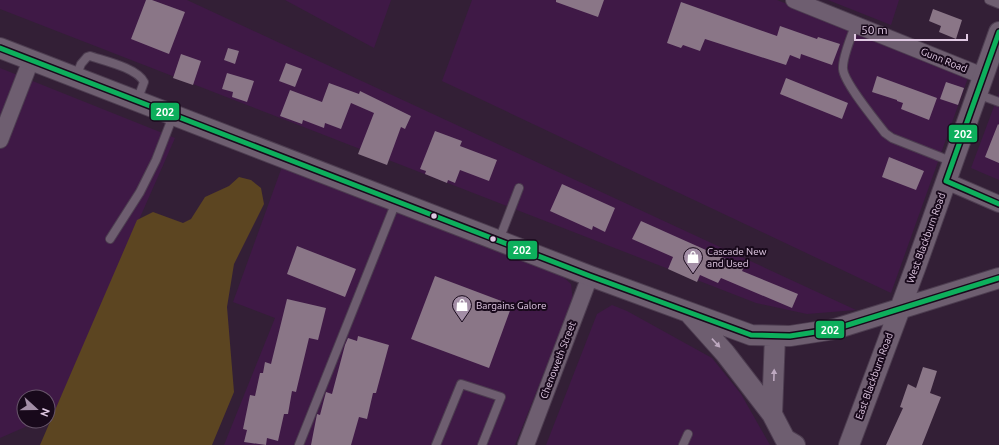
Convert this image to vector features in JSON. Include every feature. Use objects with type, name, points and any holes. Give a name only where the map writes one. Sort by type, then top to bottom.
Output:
[{"type":"street","name":"Gunn Road","points":[[794,0],[855,25],[980,85]]},
{"type":"street","name":"West Blackburn Road","points":[[900,308],[999,32]]},
{"type":"street","points":[[0,48],[590,276],[690,314],[751,335],[790,336],[835,328],[999,278]]},
{"type":"street","points":[[0,140],[31,60]]},
{"type":"street","points":[[946,181],[999,204]]},
{"type":"street","name":"Chenoweth Street","points":[[526,445],[590,276]]},
{"type":"street","name":"East Blackburn Road","points":[[848,445],[900,308]]},
{"type":"street","points":[[690,314],[725,353],[772,414],[785,439],[795,445]]},
{"type":"street","points":[[772,414],[775,336]]},
{"type":"lane","points":[[989,0],[999,4]]},
{"type":"lane","points":[[855,25],[843,66],[844,74],[850,85],[885,133],[892,138],[953,162]]},
{"type":"lane","points":[[76,77],[81,64],[87,57],[90,56],[122,67],[136,73],[144,82],[137,101]]},
{"type":"lane","points":[[980,85],[999,102]]},
{"type":"lane","points":[[110,239],[140,192],[156,160],[174,115]]},
{"type":"lane","points":[[499,240],[519,188]]},
{"type":"lane","points":[[299,445],[397,201]]},
{"type":"lane","points":[[436,445],[461,384],[501,397],[482,445]]},
{"type":"lane","points":[[683,445],[688,434]]},
{"type":"shaded area","points":[[0,0],[187,0],[856,310],[807,314],[756,303],[0,9]]},
{"type":"shaded area","points":[[285,0],[391,0],[374,48]]},
{"type":"shaded area","points":[[472,0],[777,0],[969,75],[891,293],[442,81]]},
{"type":"shaded area","points":[[828,0],[899,0],[891,25]]},
{"type":"shaded area","points":[[0,68],[175,138],[56,408],[56,389],[16,389],[16,429],[21,429],[0,438]]},
{"type":"shaded area","points":[[999,93],[999,180],[971,168]]},
{"type":"shaded area","points":[[283,164],[556,270],[571,284],[573,301],[515,445],[224,445],[275,318],[233,302]]},
{"type":"shaded area","points":[[239,177],[251,180],[261,188],[264,204],[234,264],[227,307],[234,392],[212,445],[40,445],[47,429],[56,429],[56,408],[137,220],[153,212],[183,223],[191,219],[205,197],[229,186]]},
{"type":"shaded area","points":[[612,305],[627,311],[712,358],[741,394],[770,445],[546,445],[597,314]]},
{"type":"building","points":[[146,0],[152,0],[185,12],[169,54],[131,39]]},
{"type":"building","points":[[556,0],[604,0],[598,17],[556,2]]},
{"type":"building","points":[[681,2],[777,36],[780,26],[817,39],[818,37],[840,44],[832,65],[801,54],[800,59],[790,55],[786,65],[705,39],[700,51],[683,45],[681,48],[667,43]]},
{"type":"building","points":[[933,9],[962,20],[956,39],[939,32],[941,26],[929,21]]},
{"type":"building","points":[[228,48],[239,51],[235,64],[224,60]]},
{"type":"building","points":[[181,54],[201,61],[193,85],[173,78]]},
{"type":"building","points":[[286,63],[302,69],[295,87],[279,81]]},
{"type":"building","points":[[227,73],[254,81],[247,102],[232,97],[233,92],[222,89]]},
{"type":"building","points":[[877,76],[937,98],[929,120],[901,109],[903,103],[897,100],[872,92]]},
{"type":"building","points":[[786,78],[848,103],[842,119],[780,94]]},
{"type":"building","points":[[946,82],[964,88],[958,105],[940,99]]},
{"type":"building","points":[[329,83],[359,94],[360,91],[411,116],[405,129],[401,127],[387,165],[358,154],[374,113],[351,103],[341,129],[325,123],[324,128],[303,120],[302,124],[280,116],[290,90],[322,102]]},
{"type":"building","points":[[998,124],[999,125],[999,163],[985,157]]},
{"type":"building","points":[[435,131],[462,141],[460,146],[497,160],[489,181],[460,170],[455,183],[448,180],[447,183],[425,174],[426,171],[420,169]]},
{"type":"building","points":[[889,157],[924,171],[916,190],[882,177]]},
{"type":"building","points":[[562,184],[615,208],[605,232],[593,226],[592,230],[550,211]]},
{"type":"building","points":[[641,221],[744,267],[742,271],[798,294],[792,308],[721,278],[718,283],[700,275],[697,282],[668,269],[673,257],[632,239]]},
{"type":"building","points":[[297,246],[356,269],[345,297],[287,274]]},
{"type":"building","name":"Bargains Galore","points":[[435,276],[512,305],[489,368],[411,339]]},
{"type":"building","points":[[287,299],[326,308],[318,340],[309,338],[296,392],[292,391],[288,414],[284,414],[278,441],[267,438],[266,445],[244,442],[247,430],[243,429],[250,395],[255,396],[260,373],[263,373],[265,362],[271,364]]},
{"type":"building","points":[[358,336],[389,345],[376,393],[373,393],[367,419],[359,417],[351,445],[311,445],[317,414],[320,415],[326,392],[332,394],[348,338],[357,341]]},
{"type":"building","points":[[923,367],[937,371],[930,393],[941,397],[922,445],[886,445],[903,408],[900,407],[908,384],[916,388]]},
{"type":"transit line","name":"202","points":[[999,32],[946,181],[999,204]]},
{"type":"transit line","name":"202","points":[[0,48],[590,276],[751,335],[790,336],[835,329],[999,278]]},
{"type":"place","name":"Cascade New and Used","points":[[693,274]]},
{"type":"place","name":"Bargains Galore","points":[[462,322]]}]
